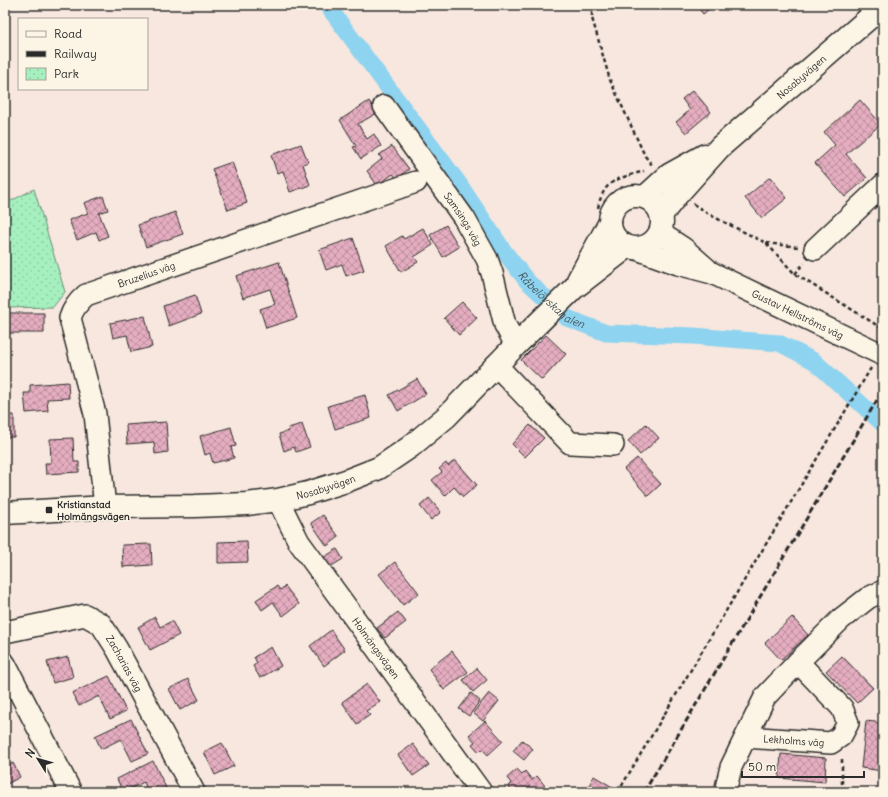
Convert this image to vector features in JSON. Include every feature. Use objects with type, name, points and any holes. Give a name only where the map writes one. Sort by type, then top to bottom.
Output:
[{"type":"main road","name":"Nosabyvägen","points":[[661,223],[677,195],[720,147],[883,6]]},
{"type":"main road","name":"Nosabyvägen","points":[[645,196],[669,175],[720,147]]},
{"type":"main road","points":[[632,196],[645,196],[655,203],[661,223],[658,238],[650,244],[640,248],[631,247],[618,241],[614,237],[610,227],[613,210],[621,200],[632,196]]},
{"type":"main road","name":"Nosabyvägen","points":[[569,292],[610,222]]},
{"type":"main road","name":"Nosabyvägen","points":[[5,513],[105,507],[247,504],[278,500],[324,489],[346,482],[379,468],[410,447],[446,417],[516,344],[569,292],[631,247]]},
{"type":"street","name":"Samsings väg","points":[[384,106],[464,218],[487,259],[492,272],[505,325],[516,344]]},
{"type":"street","name":"Bruzelius väg","points":[[105,507],[95,414],[70,318],[72,311],[80,300],[86,295],[416,182]]},
{"type":"street","points":[[815,249],[883,186]]},
{"type":"street","name":"Gustav Hellströms väg","points":[[661,223],[683,248],[712,273]]},
{"type":"street","name":"Gustav Hellströms väg","points":[[631,247],[678,264],[712,273],[883,355]]},
{"type":"street","points":[[496,365],[570,443],[613,445]]},
{"type":"street","name":"Holmängsvägen","points":[[278,500],[299,542],[471,787]]},
{"type":"street","name":"Lekholms väg","points":[[725,792],[731,767],[765,697],[841,619],[868,598],[883,591]]},
{"type":"street","name":"Zacharias väg","points":[[5,632],[84,615],[101,624],[117,649],[194,792]]},
{"type":"street","points":[[798,662],[842,708],[848,723],[841,736]]},
{"type":"street","points":[[5,664],[71,792]]},
{"type":"street","name":"Lekholms väg","points":[[746,737],[831,743],[841,736]]},
{"type":"path","points":[[618,792],[858,390]]},
{"type":"path","points":[[841,736],[842,792]]},
{"type":"green space","points":[[34,189],[65,292],[53,307],[5,308],[5,204]]},
{"type":"building","points":[[696,5],[714,5],[703,14]]},
{"type":"building","points":[[693,90],[711,112],[686,133],[676,122],[690,110],[682,99]]},
{"type":"building","points":[[860,100],[881,124],[846,154],[867,178],[845,197],[815,163],[835,145],[824,132]]},
{"type":"building","points":[[369,101],[377,113],[358,124],[367,139],[374,134],[381,146],[361,159],[353,147],[356,146],[340,120]]},
{"type":"building","points":[[301,144],[308,162],[303,164],[310,185],[290,192],[283,171],[277,173],[271,155]]},
{"type":"building","points":[[392,146],[409,169],[397,179],[393,174],[377,185],[367,171],[382,159],[379,155]]},
{"type":"building","points":[[232,162],[247,203],[228,210],[212,169]]},
{"type":"building","points":[[770,177],[787,198],[762,218],[745,198]]},
{"type":"building","points":[[103,196],[108,210],[99,213],[108,236],[99,240],[96,232],[77,240],[69,220],[88,213],[84,203]]},
{"type":"building","points":[[175,212],[183,234],[146,247],[138,225]]},
{"type":"building","points":[[446,225],[459,247],[443,257],[430,235]]},
{"type":"building","points":[[423,228],[433,245],[414,257],[418,262],[401,272],[386,246],[402,236],[404,239]]},
{"type":"building","points":[[353,238],[364,270],[346,276],[342,264],[326,270],[319,250]]},
{"type":"building","points":[[279,262],[297,318],[266,328],[260,309],[275,304],[270,289],[243,298],[236,276]]},
{"type":"building","points":[[195,295],[201,314],[169,326],[163,306]]},
{"type":"building","points":[[462,302],[477,318],[459,335],[444,318]]},
{"type":"building","points":[[5,313],[44,313],[44,333],[5,333]]},
{"type":"building","points":[[145,316],[152,347],[131,352],[127,335],[113,338],[110,323]]},
{"type":"building","points":[[546,335],[566,354],[542,380],[521,360]]},
{"type":"building","points":[[417,379],[426,394],[398,411],[389,395]]},
{"type":"building","points":[[68,382],[69,398],[47,399],[48,411],[26,413],[24,393],[30,393],[30,385]]},
{"type":"building","points":[[365,395],[371,418],[335,429],[328,406]]},
{"type":"building","points":[[5,415],[14,415],[14,437],[5,437]]},
{"type":"building","points":[[166,422],[168,452],[155,454],[154,442],[127,444],[126,425]]},
{"type":"building","points":[[302,424],[310,447],[296,452],[294,447],[284,451],[279,434],[289,431],[288,428]]},
{"type":"building","points":[[646,424],[659,438],[640,455],[628,441]]},
{"type":"building","points":[[530,425],[544,438],[525,457],[512,444]]},
{"type":"building","points":[[231,427],[236,446],[231,447],[234,458],[213,463],[210,453],[205,455],[200,436]]},
{"type":"building","points":[[73,438],[74,462],[79,462],[79,472],[46,474],[45,463],[51,463],[50,439]]},
{"type":"building","points":[[637,458],[661,484],[648,496],[624,469]]},
{"type":"building","points":[[455,460],[477,485],[463,497],[454,487],[445,496],[432,480],[442,472],[439,469],[446,463],[448,466]]},
{"type":"building","points":[[429,498],[441,512],[431,520],[420,506]]},
{"type":"building","points":[[323,515],[339,537],[327,546],[311,523]]},
{"type":"building","points":[[247,541],[248,562],[218,563],[218,542]]},
{"type":"building","points":[[151,544],[152,565],[123,567],[122,545]]},
{"type":"building","points":[[337,549],[343,559],[330,567],[323,558]]},
{"type":"building","points":[[395,562],[419,593],[403,605],[379,574]]},
{"type":"building","points":[[277,586],[280,590],[285,586],[299,604],[283,616],[273,602],[262,610],[256,600]]},
{"type":"building","points":[[398,612],[406,622],[385,638],[377,628]]},
{"type":"building","points":[[155,617],[160,627],[172,621],[179,635],[150,650],[138,627]]},
{"type":"building","points":[[792,617],[808,635],[781,660],[765,643]]},
{"type":"building","points":[[331,630],[345,650],[324,666],[310,646]]},
{"type":"building","points":[[271,647],[281,666],[260,678],[253,666],[257,663],[254,657]]},
{"type":"building","points":[[452,651],[468,672],[444,690],[429,669]]},
{"type":"building","points":[[842,656],[873,688],[857,703],[826,671]]},
{"type":"building","points":[[68,657],[73,677],[53,683],[47,662]]},
{"type":"building","points":[[477,668],[487,680],[473,692],[463,680]]},
{"type":"building","points":[[109,676],[126,711],[110,719],[99,696],[79,706],[72,693]]},
{"type":"building","points":[[188,679],[199,700],[180,710],[169,689]]},
{"type":"building","points":[[367,684],[380,702],[366,711],[370,715],[357,724],[342,702]]},
{"type":"building","points":[[471,693],[480,701],[469,716],[459,709]]},
{"type":"building","points":[[489,693],[499,701],[483,721],[473,713]]},
{"type":"building","points":[[131,719],[148,754],[132,761],[121,739],[101,749],[95,736]]},
{"type":"building","points":[[485,721],[503,741],[488,755],[482,749],[479,752],[472,744],[475,742],[469,735]]},
{"type":"building","points":[[866,721],[883,723],[883,771],[861,768]]},
{"type":"building","points":[[522,740],[533,749],[524,760],[513,751]]},
{"type":"building","points":[[222,743],[234,766],[215,775],[204,752]]},
{"type":"building","points":[[413,744],[429,765],[413,776],[398,755]]},
{"type":"building","points":[[781,754],[826,758],[825,782],[779,778]]},
{"type":"building","points":[[153,761],[168,792],[148,792],[144,782],[123,792],[117,779]]},
{"type":"building","points":[[13,763],[20,777],[5,785],[5,767]]},
{"type":"building","points":[[517,769],[522,774],[525,771],[532,780],[537,776],[546,787],[539,792],[533,792],[530,788],[525,792],[519,792],[517,790],[512,792],[508,786],[511,783],[507,778]]},
{"type":"building","points":[[594,776],[614,788],[611,792],[600,792],[589,785]]},
{"type":"waterway","name":"Råbelövskanalen","points":[[327,5],[457,181],[503,250],[527,281],[567,318],[606,333],[693,336],[779,343],[814,361],[883,424]]},
{"type":"railway","points":[[644,792],[883,390]]},
{"type":"place","name":"Kristianstad Holmängsvägen","points":[[49,510]]}]
